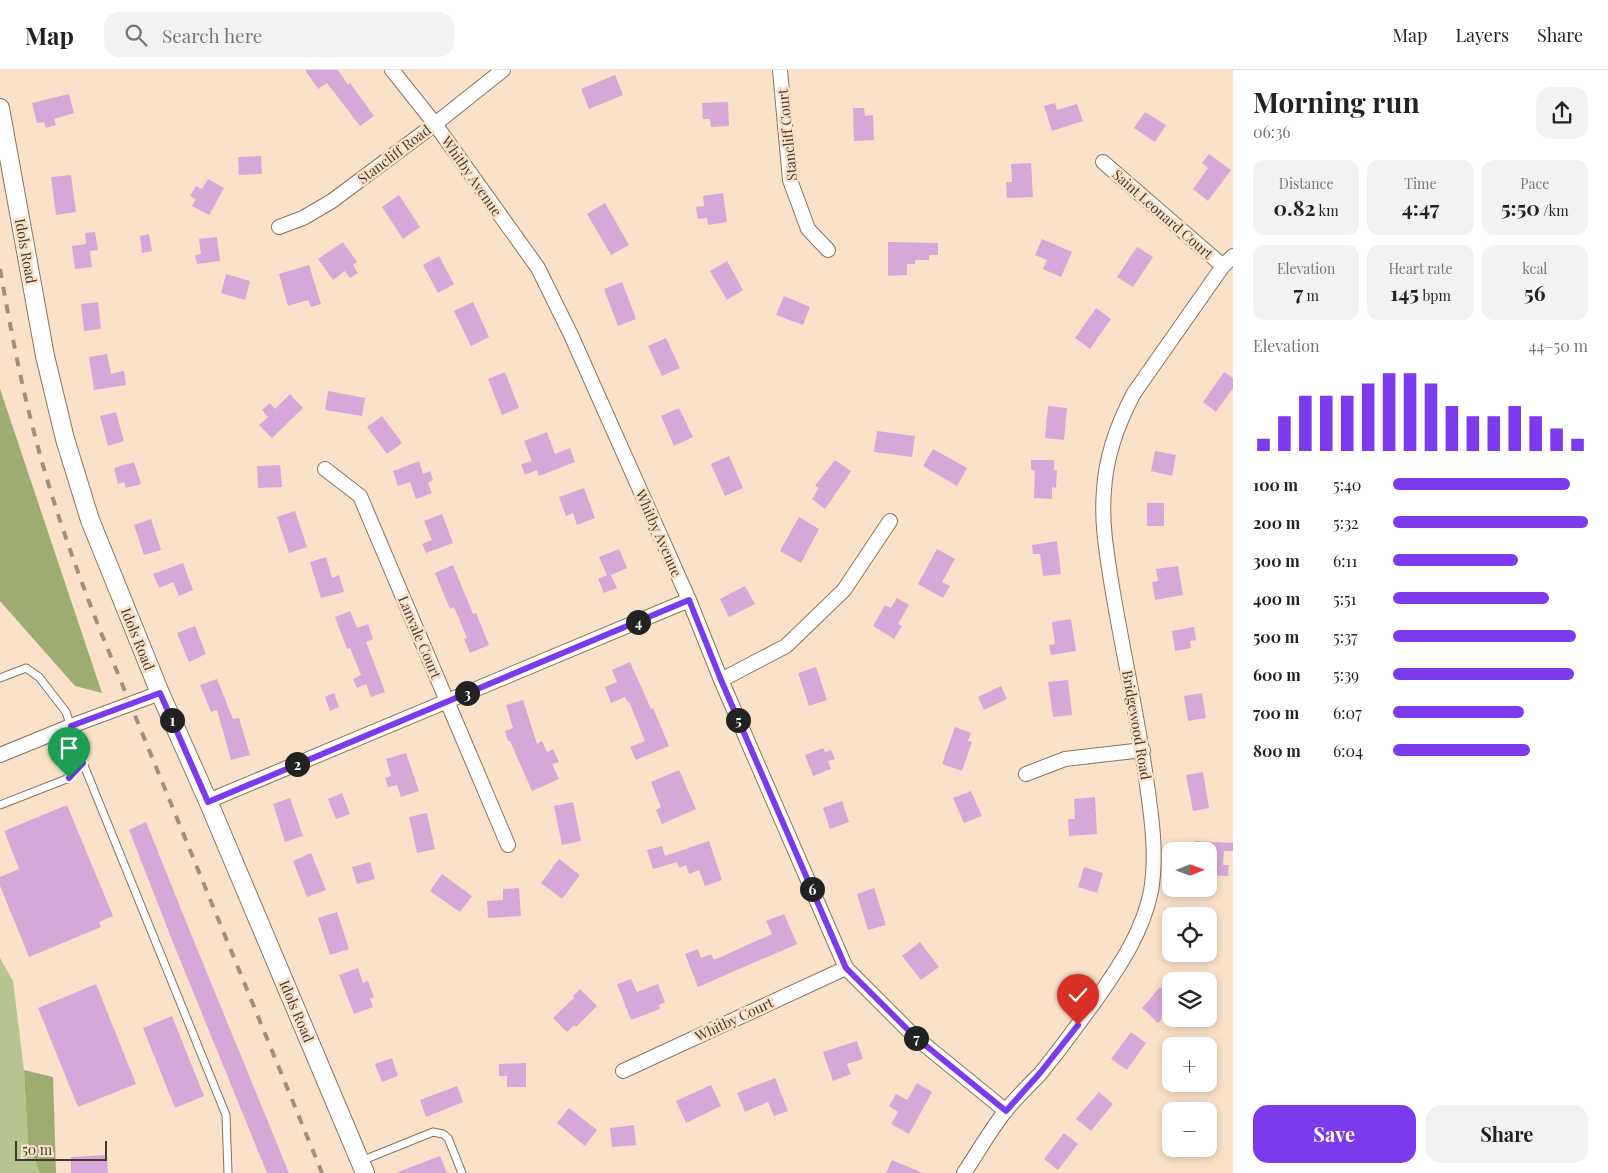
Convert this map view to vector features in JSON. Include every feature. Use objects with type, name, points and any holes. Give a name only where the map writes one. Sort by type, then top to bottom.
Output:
[{"type":"street","name":"Whitby Avenue","points":[[392,70],[435,124],[538,268],[571,335],[689,600],[721,680],[846,968],[914,1036],[1006,1111]]},
{"type":"street","name":"Stancliff Road","points":[[279,227],[303,218],[332,201],[435,124],[503,70]]},
{"type":"street","name":"Stancliff Court","points":[[780,70],[790,180],[808,229],[828,250]]},
{"type":"street","name":"Idols Road","points":[[0,108],[45,356],[65,439],[90,520],[160,693],[363,1167]]},
{"type":"street","name":"Saint Leonard Court","points":[[1103,162],[1228,261]]},
{"type":"street","name":"Bridgewood Road","points":[[964,1173],[1006,1111],[1040,1073],[1120,965],[1132,945],[1150,892],[1154,870],[1154,847],[1143,750],[1115,606],[1103,517],[1104,489],[1108,461],[1123,413],[1134,393],[1228,261]]},
{"type":"street","name":"Lanvale Court","points":[[326,469],[360,496],[508,845]]},
{"type":"street","points":[[721,680],[786,646],[844,590],[890,521]]},
{"type":"street","points":[[208,802],[689,600]]},
{"type":"street","points":[[0,755],[160,693]]},
{"type":"street","points":[[1026,774],[1065,759],[1143,750]]},
{"type":"street","name":"Whitby Court","points":[[623,1071],[846,968]]},
{"type":"lane","points":[[0,678],[26,668],[39,677],[66,712],[83,763],[226,1115],[228,1173]]},
{"type":"lane","points":[[0,805],[69,778],[83,763]]},
{"type":"lane","points":[[363,1167],[433,1132],[437,1132],[448,1138],[462,1173]]},
{"type":"green space","points":[[0,389],[102,693],[75,686],[0,601]]},
{"type":"green space","points":[[0,958],[13,981],[24,1070],[28,1142],[40,1173],[0,1173]]},
{"type":"green space","points":[[24,1070],[53,1077],[56,1173],[40,1173],[28,1143]]},
{"type":"building","points":[[305,70],[338,70],[374,116],[360,126],[327,83],[318,89]]},
{"type":"building","points":[[615,75],[623,95],[589,109],[581,89]]},
{"type":"building","points":[[69,94],[74,113],[54,119],[56,125],[46,128],[44,122],[37,123],[32,103]]},
{"type":"building","points":[[728,102],[729,126],[711,127],[710,119],[703,119],[702,103]]},
{"type":"building","points":[[1055,103],[1057,110],[1077,104],[1083,121],[1052,131],[1044,106]]},
{"type":"building","points":[[853,108],[864,108],[865,116],[873,115],[874,140],[854,141]]},
{"type":"building","points":[[1145,112],[1166,125],[1155,142],[1134,128]]},
{"type":"building","points":[[1209,154],[1231,170],[1208,201],[1193,189],[1208,168],[1202,163]]},
{"type":"building","points":[[261,156],[262,174],[239,175],[238,157]]},
{"type":"building","points":[[1031,163],[1033,197],[1007,198],[1006,182],[1012,182],[1011,164]]},
{"type":"building","points":[[71,175],[76,212],[56,215],[51,177]]},
{"type":"building","points":[[208,179],[224,188],[209,215],[192,206],[196,199],[190,196],[196,186],[202,189]]},
{"type":"building","points":[[723,193],[727,222],[708,225],[707,218],[698,219],[696,207],[704,206],[703,196]]},
{"type":"building","points":[[399,195],[420,227],[403,239],[382,207]]},
{"type":"building","points":[[605,203],[629,245],[611,255],[587,214]]},
{"type":"building","points":[[95,232],[98,250],[90,251],[92,267],[75,269],[72,246],[86,244],[85,233]]},
{"type":"building","points":[[149,234],[152,251],[142,253],[140,236]]},
{"type":"building","points":[[217,237],[220,261],[197,264],[195,255],[201,254],[199,239]]},
{"type":"building","points":[[1042,239],[1072,252],[1061,277],[1043,269],[1047,260],[1035,255]]},
{"type":"building","points":[[343,242],[357,262],[353,265],[358,273],[350,278],[345,271],[333,280],[318,259]]},
{"type":"building","points":[[888,242],[938,243],[938,255],[929,255],[929,260],[915,260],[915,264],[907,264],[907,275],[888,276]]},
{"type":"building","points":[[1137,247],[1153,257],[1133,287],[1117,277]]},
{"type":"building","points":[[439,256],[454,284],[438,293],[423,265]]},
{"type":"building","points":[[727,261],[743,290],[727,300],[710,271]]},
{"type":"building","points":[[309,265],[321,304],[311,307],[308,300],[288,306],[279,274]]},
{"type":"building","points":[[226,274],[250,281],[245,300],[221,293]]},
{"type":"building","points":[[622,282],[636,319],[618,326],[604,289]]},
{"type":"building","points":[[784,296],[810,307],[803,325],[776,315]]},
{"type":"building","points":[[98,302],[101,329],[84,331],[81,304]]},
{"type":"building","points":[[473,302],[489,337],[471,346],[454,311]]},
{"type":"building","points":[[1096,308],[1111,319],[1090,349],[1075,338]]},
{"type":"building","points":[[666,338],[680,368],[662,376],[648,346]]},
{"type":"building","points":[[107,354],[111,374],[124,371],[126,385],[94,390],[89,357]]},
{"type":"building","points":[[505,372],[519,408],[502,415],[488,379]]},
{"type":"building","points":[[1224,372],[1233,378],[1233,388],[1216,412],[1203,402]]},
{"type":"building","points":[[328,391],[365,398],[362,416],[325,410]]},
{"type":"building","points":[[290,394],[303,408],[272,438],[259,425],[268,417],[262,410],[270,403],[275,409]]},
{"type":"building","points":[[1048,406],[1067,408],[1064,440],[1045,438]]},
{"type":"building","points":[[679,408],[693,437],[674,446],[661,416]]},
{"type":"building","points":[[116,412],[124,441],[108,446],[100,416]]},
{"type":"building","points":[[382,416],[402,443],[387,454],[367,427]]},
{"type":"building","points":[[877,431],[915,436],[912,457],[874,452]]},
{"type":"building","points":[[547,432],[555,454],[570,448],[575,462],[539,476],[537,470],[525,475],[521,464],[532,461],[524,441]]},
{"type":"building","points":[[933,449],[967,468],[957,486],[923,466]]},
{"type":"building","points":[[1155,451],[1176,455],[1172,476],[1151,471]]},
{"type":"building","points":[[729,456],[743,488],[725,496],[711,464]]},
{"type":"building","points":[[835,460],[851,471],[825,509],[812,499],[819,488],[815,486]]},
{"type":"building","points":[[1031,460],[1054,460],[1054,470],[1057,470],[1056,488],[1052,487],[1052,499],[1034,498],[1035,470],[1031,470]]},
{"type":"building","points":[[419,461],[423,474],[430,471],[433,480],[428,483],[432,493],[416,499],[410,482],[398,486],[393,471]]},
{"type":"building","points":[[134,462],[141,484],[126,488],[124,482],[118,484],[114,468]]},
{"type":"building","points":[[280,465],[282,487],[258,488],[257,466]]},
{"type":"building","points":[[584,488],[595,518],[577,525],[573,513],[566,516],[559,497]]},
{"type":"building","points":[[1147,503],[1164,503],[1164,526],[1147,526]]},
{"type":"building","points":[[295,511],[307,547],[289,553],[277,517]]},
{"type":"building","points":[[442,514],[453,543],[426,553],[422,544],[432,540],[424,521]]},
{"type":"building","points":[[799,517],[819,529],[801,563],[780,551]]},
{"type":"building","points":[[151,519],[161,550],[144,555],[134,525]]},
{"type":"building","points":[[1057,541],[1061,574],[1043,576],[1040,554],[1033,554],[1032,545]]},
{"type":"building","points":[[619,549],[627,568],[611,575],[617,588],[604,593],[598,579],[607,575],[599,557]]},
{"type":"building","points":[[937,549],[955,559],[942,582],[950,586],[943,598],[918,584]]},
{"type":"building","points":[[326,557],[332,578],[339,575],[344,592],[321,598],[310,562]]},
{"type":"building","points":[[183,563],[193,590],[179,596],[173,582],[159,588],[153,574]]},
{"type":"building","points":[[453,565],[473,614],[476,613],[489,645],[470,653],[464,639],[467,638],[454,607],[450,609],[435,573]]},
{"type":"building","points":[[1178,566],[1183,595],[1155,600],[1152,582],[1158,581],[1156,569]]},
{"type":"building","points":[[745,586],[755,604],[729,617],[720,599]]},
{"type":"building","points":[[897,598],[909,605],[898,624],[902,626],[894,639],[873,626],[885,605],[891,608]]},
{"type":"building","points":[[350,611],[357,628],[368,624],[373,639],[366,642],[385,692],[371,697],[366,684],[357,688],[353,679],[361,675],[350,648],[347,649],[335,617]]},
{"type":"building","points":[[1071,619],[1076,651],[1051,655],[1049,645],[1055,644],[1052,622]]},
{"type":"building","points":[[195,626],[206,654],[189,662],[177,633]]},
{"type":"building","points":[[1194,627],[1196,640],[1190,641],[1191,648],[1175,651],[1172,631]]},
{"type":"building","points":[[630,662],[669,746],[636,760],[630,747],[645,741],[629,702],[625,697],[611,703],[605,687],[617,682],[612,670]]},
{"type":"building","points":[[816,667],[827,700],[809,706],[798,673]]},
{"type":"building","points":[[217,679],[233,719],[239,718],[250,755],[231,760],[217,710],[211,712],[200,685]]},
{"type":"building","points":[[1068,680],[1072,715],[1053,717],[1048,682]]},
{"type":"building","points":[[1001,686],[1007,699],[984,710],[978,697]]},
{"type":"building","points":[[334,693],[339,707],[330,711],[325,697]]},
{"type":"building","points":[[1202,693],[1206,718],[1188,721],[1184,696]]},
{"type":"building","points":[[523,700],[537,744],[542,741],[547,752],[553,749],[559,762],[552,764],[559,779],[532,791],[505,731],[513,728],[506,705]]},
{"type":"building","points":[[955,727],[971,733],[968,741],[972,742],[962,771],[942,764]]},
{"type":"building","points":[[823,748],[825,752],[831,750],[835,759],[828,761],[831,769],[813,776],[805,755]]},
{"type":"building","points":[[406,753],[419,791],[401,797],[397,785],[388,787],[385,778],[391,776],[386,759]]},
{"type":"building","points":[[679,770],[696,809],[662,824],[656,810],[661,807],[651,782]]},
{"type":"building","points":[[1203,772],[1209,808],[1193,811],[1186,775]]},
{"type":"building","points":[[971,791],[982,816],[964,823],[953,798]]},
{"type":"building","points":[[342,793],[350,814],[336,819],[328,799]]},
{"type":"building","points":[[1095,797],[1097,834],[1069,836],[1068,819],[1075,819],[1074,799]]},
{"type":"building","points":[[290,798],[303,836],[285,842],[273,804]]},
{"type":"building","points":[[842,801],[849,822],[830,829],[823,808]]},
{"type":"building","points":[[573,802],[581,841],[562,845],[554,806]]},
{"type":"building","points":[[67,805],[113,916],[99,922],[101,927],[29,957],[0,886],[0,877],[19,869],[4,831]]},
{"type":"building","points":[[427,813],[435,849],[417,853],[409,817]]},
{"type":"building","points":[[146,822],[289,1173],[267,1173],[174,945],[129,830]]},
{"type":"building","points":[[709,841],[722,880],[705,886],[699,870],[689,874],[686,865],[679,868],[677,862],[653,869],[647,850],[662,846],[665,856]]},
{"type":"building","points":[[1218,842],[1233,843],[1233,851],[1224,851],[1223,865],[1229,865],[1228,876],[1218,875]]},
{"type":"building","points":[[311,853],[326,890],[307,897],[293,861]]},
{"type":"building","points":[[559,859],[580,875],[562,899],[541,883]]},
{"type":"building","points":[[370,862],[375,879],[357,884],[352,867]]},
{"type":"building","points":[[1084,867],[1103,873],[1097,893],[1078,887]]},
{"type":"building","points":[[442,874],[472,896],[460,912],[430,891]]},
{"type":"building","points":[[519,888],[521,916],[488,918],[487,901],[503,900],[503,889]]},
{"type":"building","points":[[874,888],[886,925],[868,930],[857,894]]},
{"type":"building","points":[[337,912],[349,949],[330,955],[318,918]]},
{"type":"building","points":[[784,914],[797,944],[698,987],[685,954],[698,949],[701,958],[711,954],[714,960],[772,934],[766,921]]},
{"type":"building","points":[[920,942],[939,967],[921,980],[902,956]]},
{"type":"building","points":[[358,968],[363,983],[368,981],[374,997],[370,999],[373,1007],[354,1014],[339,975]]},
{"type":"building","points":[[631,979],[637,992],[658,984],[665,1002],[659,1005],[660,1009],[631,1020],[617,984]]},
{"type":"building","points":[[96,984],[136,1084],[78,1107],[38,1008]]},
{"type":"building","points":[[1160,987],[1162,989],[1162,1018],[1158,1023],[1142,1008]]},
{"type":"building","points":[[580,989],[597,1006],[576,1027],[574,1025],[567,1032],[553,1018],[574,998],[573,996]]},
{"type":"building","points":[[172,1016],[204,1096],[175,1108],[143,1028]]},
{"type":"building","points":[[1131,1032],[1146,1043],[1127,1070],[1111,1059]]},
{"type":"building","points":[[857,1041],[863,1059],[847,1064],[851,1074],[833,1081],[823,1052]]},
{"type":"building","points":[[392,1058],[398,1076],[382,1082],[375,1064]]},
{"type":"building","points":[[526,1063],[526,1087],[507,1087],[507,1076],[499,1076],[499,1064]]},
{"type":"building","points":[[775,1078],[788,1111],[774,1116],[768,1102],[745,1112],[737,1093]]},
{"type":"building","points":[[917,1083],[932,1092],[909,1134],[891,1124],[898,1112],[889,1106],[896,1094],[907,1100]]},
{"type":"building","points":[[711,1085],[721,1106],[686,1123],[676,1101]]},
{"type":"building","points":[[457,1086],[463,1102],[426,1117],[420,1100]]},
{"type":"building","points":[[1099,1092],[1113,1104],[1091,1131],[1076,1119]]},
{"type":"building","points":[[569,1108],[597,1130],[585,1146],[557,1123]]},
{"type":"building","points":[[634,1125],[636,1145],[612,1147],[610,1128]]},
{"type":"building","points":[[1064,1133],[1078,1144],[1058,1170],[1044,1159]]},
{"type":"building","points":[[107,1155],[108,1173],[71,1173],[71,1157]]},
{"type":"building","points":[[440,1156],[447,1173],[398,1173],[398,1172]]},
{"type":"building","points":[[892,1160],[923,1173],[886,1173]]},
{"type":"railway","points":[[0,269],[30,415],[56,510],[73,558],[100,630],[322,1173]]},
{"type":"route","points":[[69,778],[83,763],[71,726],[160,693],[208,802],[689,600],[721,680],[846,968],[914,1036],[1006,1111],[1040,1073],[1078,1025]]}]
